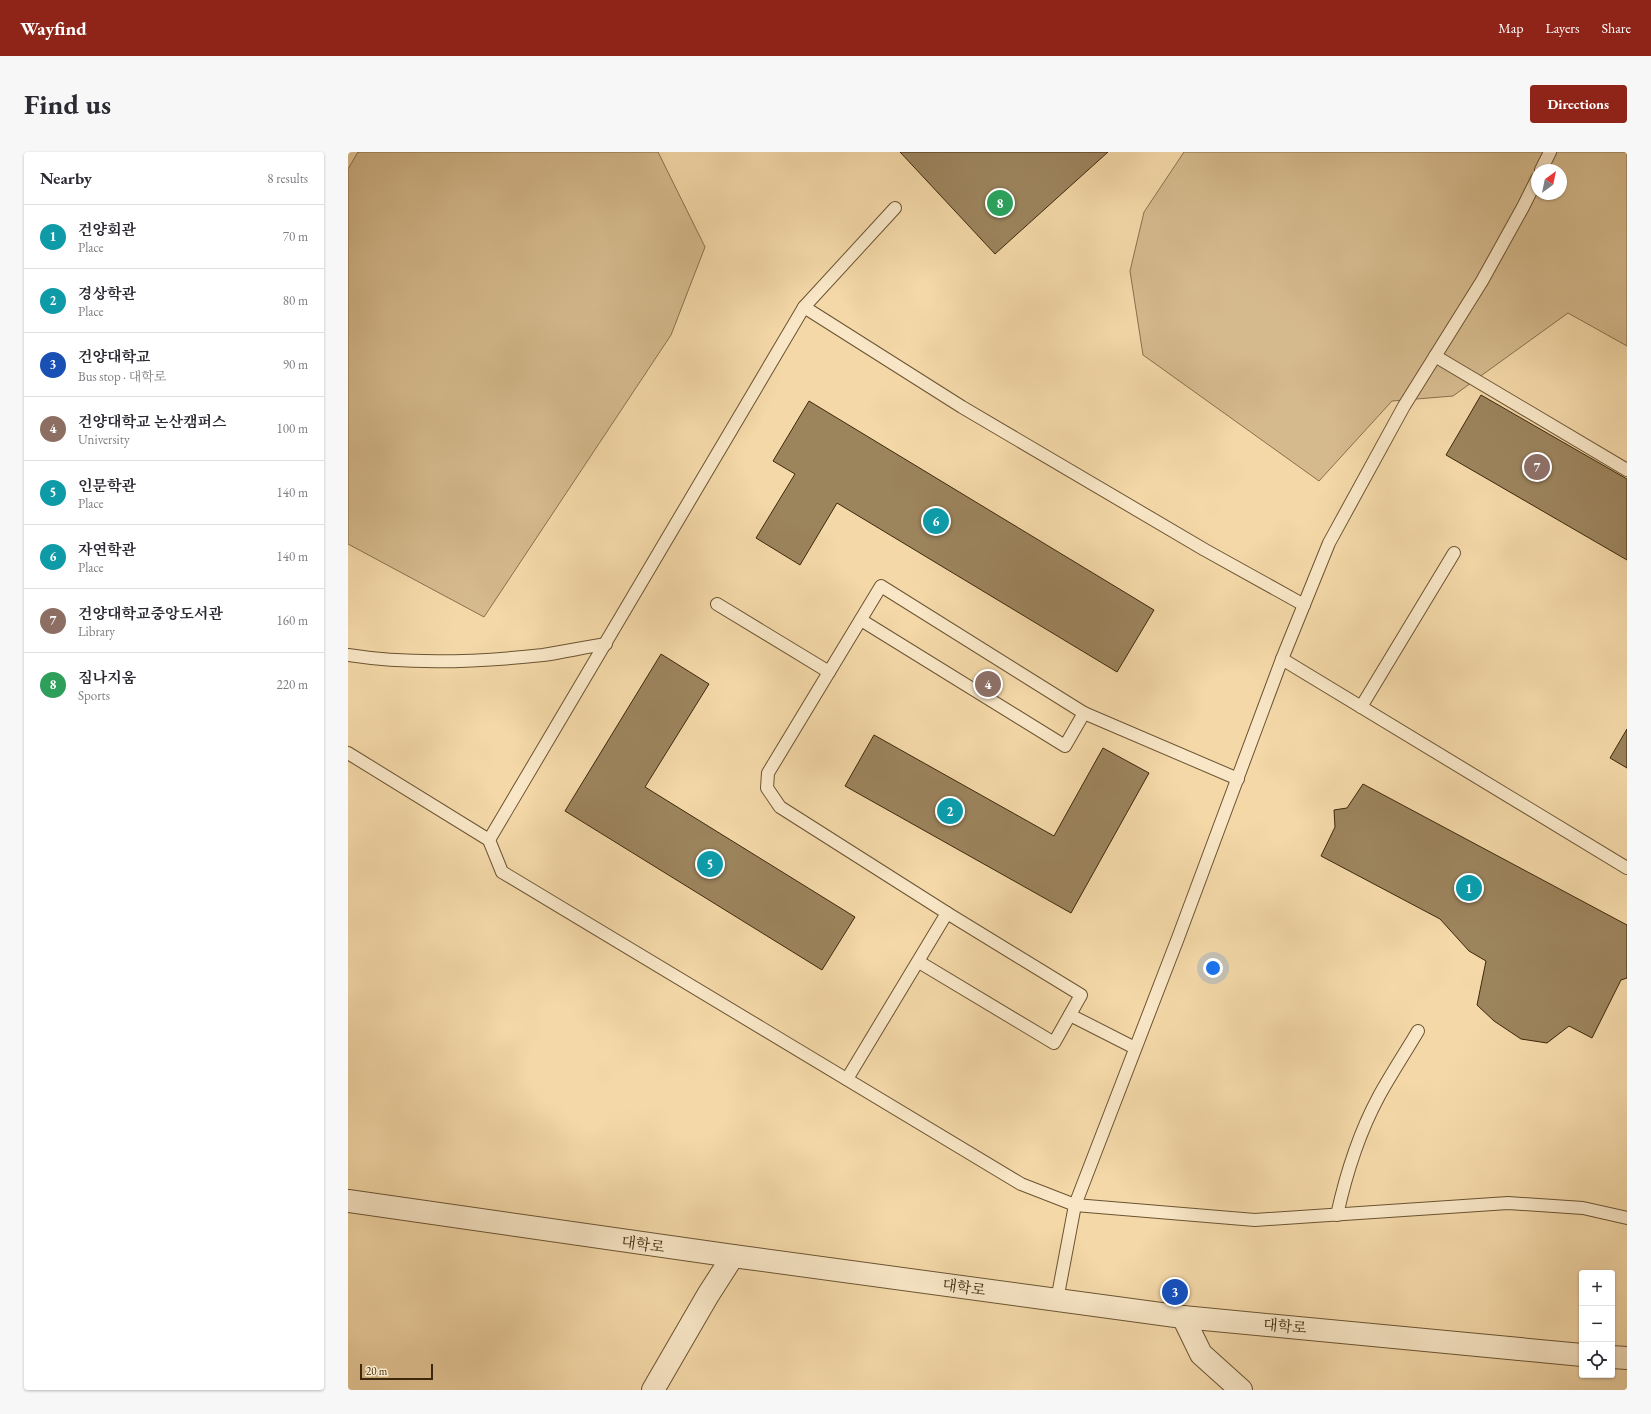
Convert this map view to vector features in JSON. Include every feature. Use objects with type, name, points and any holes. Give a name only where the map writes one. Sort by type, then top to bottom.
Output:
[{"type":"street","name":"대학로","points":[[348,1201],[733,1256],[1183,1317],[1579,1355]]},
{"type":"street","points":[[653,1390],[708,1295],[733,1256]]},
{"type":"street","points":[[1183,1317],[1201,1354],[1241,1390]]},
{"type":"street","points":[[1615,1357],[1627,1358]]},
{"type":"lane","points":[[1544,164],[1550,152]]},
{"type":"lane","points":[[1057,1300],[1075,1205],[1238,779],[1282,659],[1329,543],[1404,406],[1486,274],[1531,191]]},
{"type":"lane","points":[[489,840],[804,307],[895,208]]},
{"type":"lane","points":[[804,307],[962,407],[1205,550],[1304,605]]},
{"type":"lane","points":[[1435,356],[1627,470]]},
{"type":"lane","points":[[1361,707],[1454,552]]},
{"type":"lane","points":[[919,962],[1054,1043],[1081,995],[947,913],[780,807],[767,788],[768,773],[882,586],[1084,713],[1238,779]]},
{"type":"lane","points":[[717,604],[829,672]]},
{"type":"lane","points":[[861,620],[1065,746],[1084,713]]},
{"type":"lane","points":[[348,655],[370,658],[410,660],[466,660],[543,655],[606,644]]},
{"type":"lane","points":[[1282,659],[1627,868]]},
{"type":"lane","points":[[348,753],[489,840],[502,872],[1022,1184],[1075,1205],[1255,1220],[1508,1203],[1583,1208],[1627,1218]]},
{"type":"lane","points":[[847,1079],[919,962],[947,913]]},
{"type":"lane","points":[[1070,1015],[1135,1048]]},
{"type":"lane","points":[[1338,1215],[1345,1181],[1378,1097],[1418,1031]]},
{"type":"shaded area","points":[[358,152],[658,152],[705,247],[671,335],[484,617],[348,544],[348,169]]},
{"type":"shaded area","points":[[1184,152],[1627,152],[1627,346],[1568,313],[1453,396],[1392,401],[1319,481],[1143,355],[1130,271],[1144,212]]},
{"type":"building","points":[[900,152],[1108,152],[995,254]]},
{"type":"building","points":[[1481,395],[1627,479],[1627,560],[1446,455]]},
{"type":"building","points":[[809,401],[1154,610],[1117,672],[837,503],[800,565],[756,538],[795,474],[773,461]]},
{"type":"building","points":[[661,654],[709,684],[645,787],[855,917],[822,970],[565,811]]},
{"type":"building","points":[[1627,729],[1627,768],[1610,758]]},
{"type":"building","points":[[874,735],[1054,836],[1103,748],[1149,773],[1071,913],[845,786]]},
{"type":"building","points":[[1363,784],[1627,925],[1627,978],[1621,980],[1592,1038],[1569,1026],[1547,1043],[1521,1039],[1494,1021],[1477,1005],[1486,961],[1469,951],[1440,919],[1321,856],[1335,827],[1334,810],[1347,808]]},
{"type":"place","name":"짐나지움","points":[[1000,203]]},
{"type":"place","name":"건양대학교중앙도서관","points":[[1537,467]]},
{"type":"place","name":"자연학관","points":[[936,521]]},
{"type":"place","name":"건양대학교 논산캠퍼스","points":[[988,684]]},
{"type":"place","name":"경상학관","points":[[950,811]]},
{"type":"place","name":"인문학관","points":[[710,864]]},
{"type":"place","name":"건양회관","points":[[1469,888]]},
{"type":"place","name":"건양대학교","points":[[1175,1292]]}]
